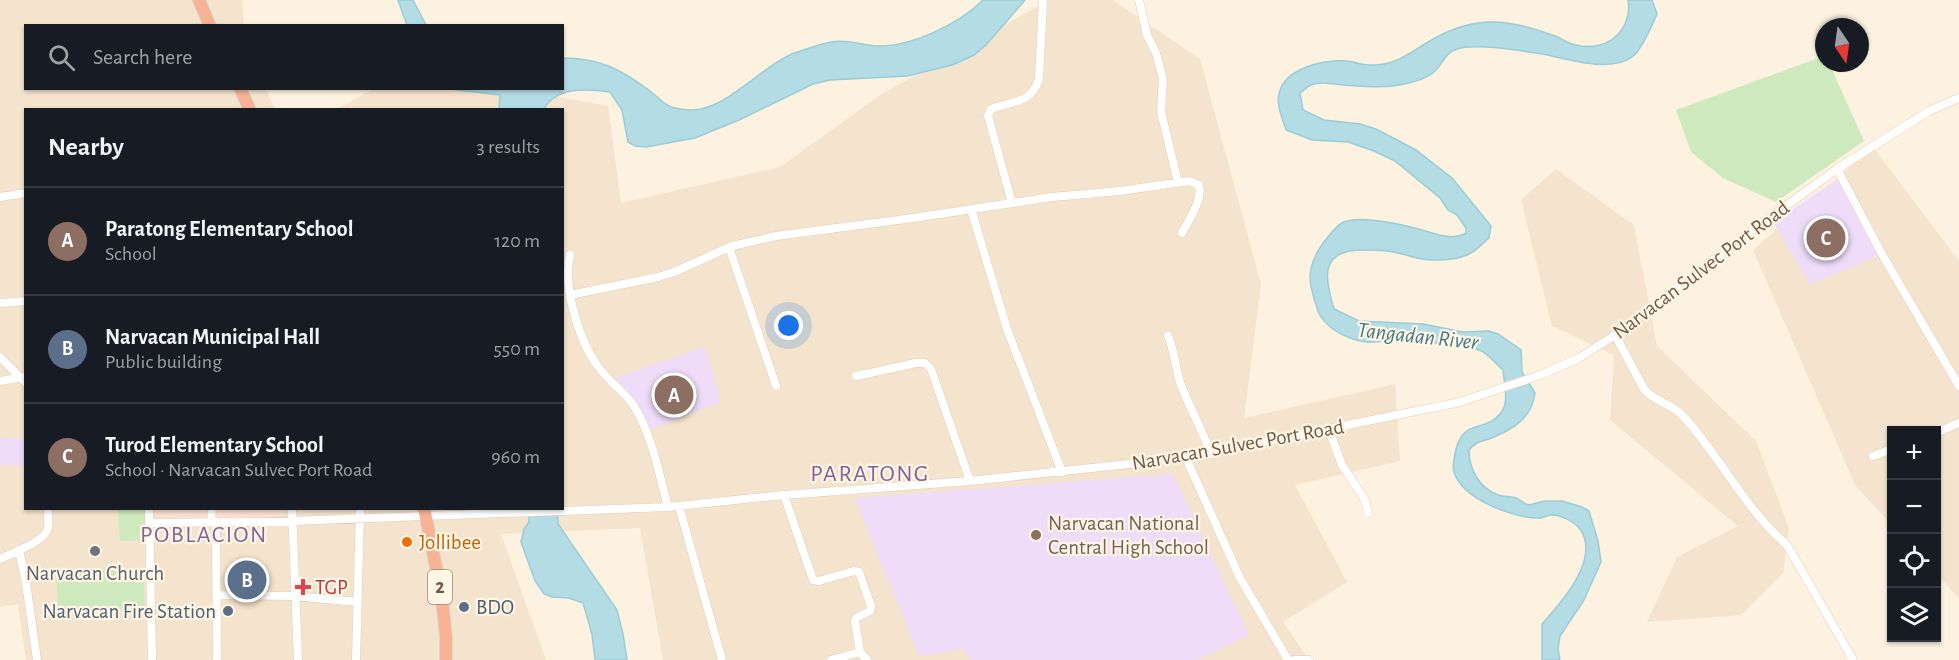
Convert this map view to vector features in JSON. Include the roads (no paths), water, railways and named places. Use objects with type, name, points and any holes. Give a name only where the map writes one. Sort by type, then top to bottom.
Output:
[{"type":"highway","points":[[199,0],[208,20]]},
{"type":"highway","points":[[241,90],[249,108]]},
{"type":"highway","name":"2","points":[[426,512],[442,602],[446,660]]},
{"type":"street","points":[[1012,202],[988,116],[991,110],[1028,97],[1036,88],[1039,79],[1043,0]]},
{"type":"street","points":[[1139,0],[1147,35],[1156,53],[1163,80],[1161,112],[1178,182]]},
{"type":"street","name":"Narvacan Sulvec Port Road","points":[[149,523],[293,520],[360,513],[525,513],[668,507],[784,495],[970,481],[1186,459],[1460,402],[1529,379],[1579,358],[1615,334],[1837,169],[1929,111],[1959,98]]},
{"type":"street","points":[[1837,169],[1883,256],[1959,386]]},
{"type":"street","points":[[570,295],[658,277],[729,247],[752,240],[1012,202],[1120,191],[1178,182],[1196,183],[1200,188],[1194,210],[1182,233]]},
{"type":"street","points":[[0,196],[24,193]]},
{"type":"street","points":[[971,209],[1007,329],[1062,472]]},
{"type":"street","points":[[729,247],[776,386]]},
{"type":"street","points":[[570,255],[567,273],[570,295],[581,332],[596,364],[634,407],[641,421],[668,507]]},
{"type":"street","points":[[0,303],[24,301]]},
{"type":"street","points":[[1615,334],[1650,397],[1671,405],[1680,413],[1706,442],[1765,522],[1787,544],[1853,660]]},
{"type":"street","points":[[1168,336],[1172,343],[1176,370],[1182,387],[1211,454]]},
{"type":"street","points":[[0,357],[24,379]]},
{"type":"street","points":[[856,376],[925,363],[931,369],[970,481]]},
{"type":"street","points":[[0,381],[24,379]]},
{"type":"street","points":[[1941,431],[1959,423]]},
{"type":"street","points":[[1329,430],[1342,465],[1365,500],[1368,513]]},
{"type":"street","points":[[1873,456],[1887,451]]},
{"type":"street","points":[[1186,459],[1240,578],[1288,660]]},
{"type":"street","points":[[784,495],[813,580],[819,581],[854,571],[859,572],[871,606],[870,611],[856,618],[855,621],[860,652],[867,660]]},
{"type":"street","points":[[679,506],[722,660]]},
{"type":"street","points":[[0,559],[46,533],[48,510]]},
{"type":"street","points":[[149,510],[152,660]]},
{"type":"street","points":[[212,510],[217,595],[217,660]]},
{"type":"street","points":[[292,510],[298,660]]},
{"type":"street","points":[[356,660],[360,513]]},
{"type":"street","points":[[19,550],[37,660]]},
{"type":"street","points":[[217,595],[295,596],[357,602]]},
{"type":"street","points":[[831,660],[860,652]]},
{"type":"street","points":[[1294,660],[1309,660]]},
{"type":"water","points":[[398,0],[413,0],[425,24],[407,24]]},
{"type":"water","points":[[983,0],[1025,0],[986,45],[974,55],[952,65],[907,76],[830,80],[813,84],[739,120],[695,138],[646,147],[635,146],[628,142],[622,110],[610,92],[583,90],[564,93],[556,96],[545,108],[499,108],[500,95],[459,90],[564,90],[564,58],[575,58],[597,62],[617,70],[669,106],[689,110],[702,109],[729,97],[780,60],[792,54],[837,41],[876,46],[904,43],[934,32],[973,9]]},
{"type":"water","name":"Tangadan River","points":[[1628,0],[1652,0],[1657,14],[1636,54],[1623,62],[1589,63],[1543,54],[1487,47],[1466,47],[1450,53],[1431,74],[1410,83],[1381,87],[1319,83],[1311,85],[1300,93],[1303,110],[1324,120],[1360,124],[1376,129],[1416,150],[1452,178],[1491,226],[1489,238],[1482,245],[1470,254],[1455,258],[1426,260],[1378,250],[1351,251],[1340,254],[1329,266],[1328,285],[1334,309],[1359,321],[1423,324],[1463,332],[1489,331],[1498,334],[1521,350],[1522,372],[1535,393],[1530,409],[1521,421],[1502,434],[1478,443],[1469,450],[1473,471],[1485,488],[1498,495],[1516,498],[1529,505],[1544,501],[1562,501],[1589,511],[1598,541],[1601,562],[1584,600],[1560,636],[1558,649],[1560,660],[1542,660],[1542,624],[1568,593],[1582,567],[1586,554],[1585,541],[1580,529],[1571,521],[1559,516],[1528,517],[1503,511],[1490,505],[1467,491],[1453,470],[1458,442],[1463,434],[1496,418],[1504,407],[1506,391],[1503,370],[1479,350],[1426,342],[1366,342],[1347,337],[1334,330],[1320,315],[1311,286],[1313,261],[1321,247],[1342,223],[1359,220],[1381,221],[1450,237],[1466,233],[1466,228],[1457,215],[1448,210],[1440,198],[1395,161],[1348,142],[1312,140],[1286,130],[1278,99],[1282,85],[1307,67],[1338,61],[1368,65],[1389,63],[1442,34],[1480,23],[1514,24],[1547,33],[1573,44],[1587,47],[1598,46],[1616,37],[1622,30],[1628,11]]},
{"type":"water","points":[[529,510],[557,510],[558,524],[617,610],[627,660],[595,660],[592,634],[583,603],[544,594],[535,581],[521,542],[524,529],[529,522]]},
{"type":"place","name":"Turod Elementary School","points":[[1826,238]]},
{"type":"place","name":"Paratong Elementary School","points":[[674,395]]},
{"type":"place","name":"Narvacan National Central High School","points":[[1036,535]]},
{"type":"place","name":"Jollibee","points":[[407,542]]},
{"type":"place","name":"Narvacan Church","points":[[95,551]]},
{"type":"place","name":"Narvacan Municipal Hall","points":[[247,580]]},
{"type":"place","name":"TGP","points":[[303,587]]},
{"type":"place","name":"BDO","points":[[464,607]]},
{"type":"place","name":"Narvacan Fire Station","points":[[228,611]]},
{"type":"district","name":"PARATONG","points":[[870,474]]},
{"type":"district","name":"POBLACION","points":[[204,535]]}]
